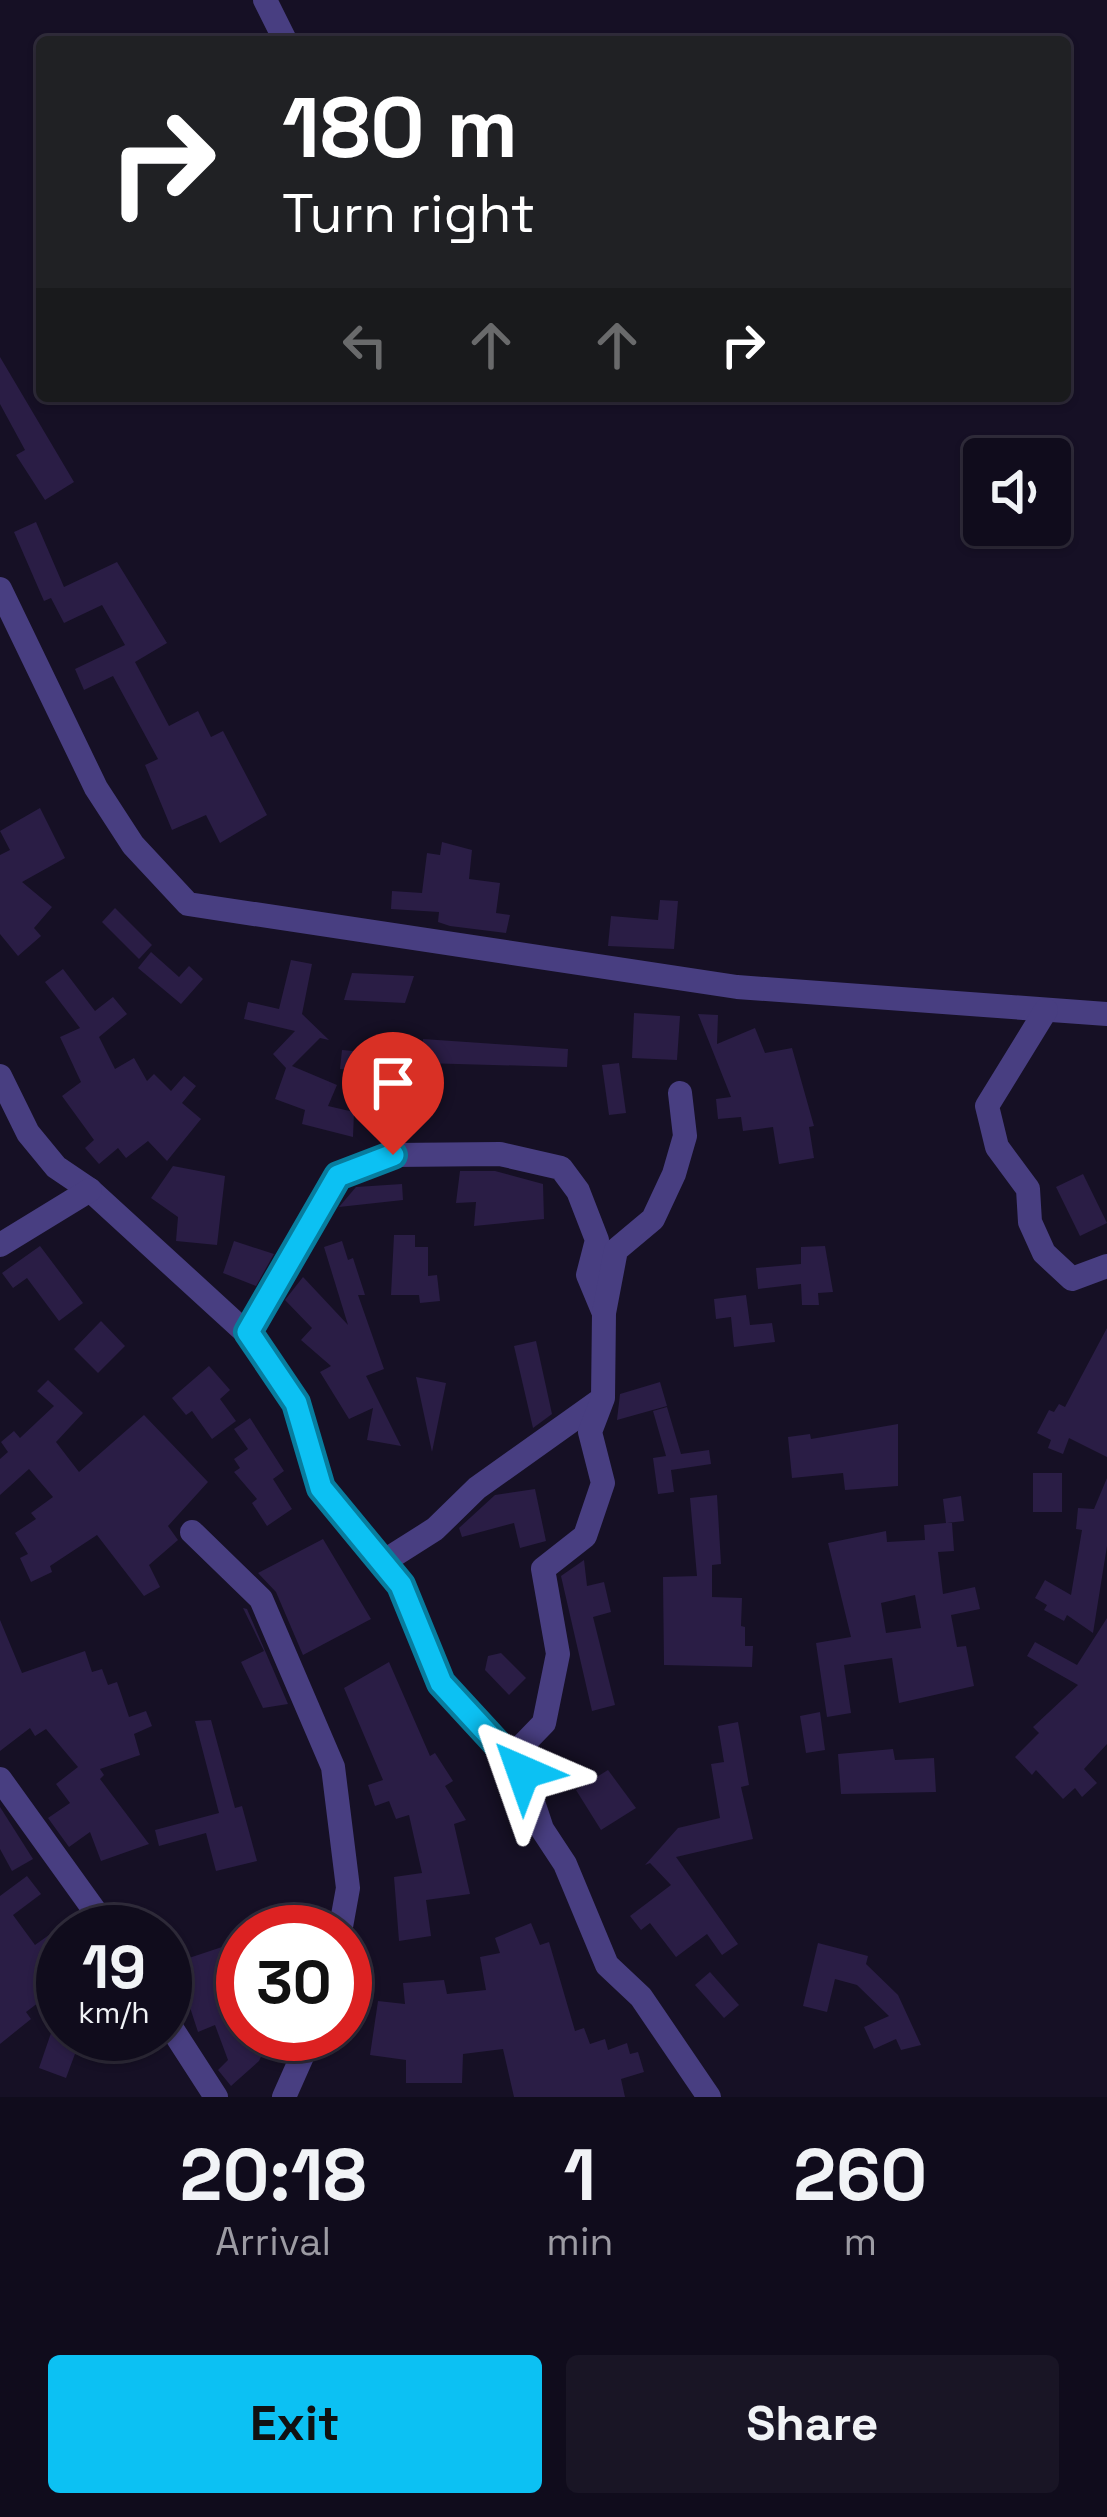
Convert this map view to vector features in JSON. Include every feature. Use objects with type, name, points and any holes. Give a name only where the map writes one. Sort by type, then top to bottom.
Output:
[{"type":"street","points":[[265,0],[283,36]]},
{"type":"street","points":[[0,589],[96,788],[133,844],[188,904],[737,987],[1107,1014]]},
{"type":"street","points":[[1046,1010],[987,1106],[997,1147],[1028,1189],[1030,1222],[1044,1253],[1072,1279],[1107,1266]]},
{"type":"street","points":[[0,1076],[28,1133],[56,1167],[90,1190],[248,1332],[296,1403],[321,1488],[401,1585],[441,1683],[512,1756],[607,1965],[641,1997],[709,2097]]},
{"type":"street","points":[[512,1756],[544,1723],[558,1654],[543,1569],[586,1536],[603,1483],[590,1432],[603,1398],[604,1313],[616,1250],[653,1219],[674,1174],[685,1136],[680,1093]]},
{"type":"street","points":[[248,1332],[338,1176],[393,1155],[500,1154],[561,1168],[578,1191],[597,1240],[588,1275],[604,1313]]},
{"type":"street","points":[[0,1245],[90,1190]]},
{"type":"street","points":[[383,1562],[435,1529],[477,1488],[603,1398]]},
{"type":"street","points":[[192,1532],[261,1599],[333,1767],[348,1888],[345,1905]]},
{"type":"street","points":[[0,1779],[91,1905]]},
{"type":"street","points":[[192,2060],[216,2097]]},
{"type":"street","points":[[284,2097],[300,2061]]},
{"type":"building","points":[[0,357],[74,482],[45,500],[16,455],[25,450],[0,404]]},
{"type":"building","points":[[36,522],[64,587],[117,562],[167,643],[135,662],[169,726],[198,711],[211,737],[223,731],[267,815],[220,843],[206,815],[172,830],[145,765],[158,759],[113,676],[84,690],[75,669],[125,645],[102,605],[64,623],[51,598],[44,601],[14,532]]},
{"type":"building","points":[[40,808],[65,858],[22,882],[52,907],[34,928],[41,936],[18,956],[0,934],[0,855],[10,850],[0,831]]},
{"type":"building","points":[[442,842],[472,850],[469,879],[500,883],[496,913],[510,915],[506,933],[450,926],[438,922],[439,912],[391,909],[392,891],[422,893],[427,853],[440,855]]},
{"type":"building","points":[[660,900],[678,901],[674,949],[608,946],[611,916],[658,920]]},
{"type":"building","points":[[115,908],[152,945],[139,959],[102,922]]},
{"type":"building","points":[[151,952],[179,977],[189,966],[203,979],[181,1004],[138,968]]},
{"type":"building","points":[[291,960],[312,964],[302,1014],[329,1040],[320,1038],[292,1066],[337,1085],[328,1106],[354,1112],[353,1137],[302,1124],[305,1110],[275,1099],[286,1068],[273,1054],[295,1031],[244,1019],[248,1002],[279,1009]]},
{"type":"building","points":[[63,969],[95,1011],[113,997],[127,1014],[99,1037],[115,1069],[134,1058],[147,1081],[154,1074],[171,1091],[184,1076],[196,1086],[182,1103],[201,1119],[167,1161],[148,1141],[126,1158],[118,1148],[99,1164],[85,1148],[94,1140],[62,1096],[81,1082],[60,1037],[80,1028],[45,982]]},
{"type":"building","points":[[352,973],[414,976],[405,1003],[344,1000]]},
{"type":"building","points":[[634,1013],[680,1016],[677,1060],[632,1058]]},
{"type":"building","points":[[698,1014],[718,1015],[717,1044],[755,1028],[765,1053],[792,1048],[814,1126],[809,1127],[814,1158],[779,1164],[773,1127],[743,1131],[741,1117],[718,1119],[716,1099],[731,1097]]},
{"type":"building","points":[[423,1039],[568,1049],[567,1067],[422,1063]]},
{"type":"building","points":[[342,1050],[384,1054],[379,1073],[340,1069]]},
{"type":"building","points":[[414,1060],[416,1121],[397,1122],[395,1061]]},
{"type":"building","points":[[619,1063],[626,1113],[609,1115],[602,1065]]},
{"type":"building","points":[[173,1166],[225,1176],[217,1245],[176,1241],[178,1217],[151,1198]]},
{"type":"building","points":[[460,1171],[495,1171],[543,1184],[544,1219],[474,1226],[476,1202],[456,1203]]},
{"type":"building","points":[[1083,1174],[1107,1223],[1080,1236],[1056,1187]]},
{"type":"building","points":[[402,1184],[403,1200],[339,1207],[356,1187]]},
{"type":"building","points":[[394,1235],[415,1235],[415,1247],[428,1247],[428,1276],[437,1275],[440,1301],[420,1303],[419,1295],[391,1295]]},
{"type":"building","points":[[234,1241],[274,1254],[256,1286],[223,1273]]},
{"type":"building","points":[[342,1241],[348,1260],[353,1258],[365,1295],[358,1295],[384,1369],[366,1376],[401,1446],[367,1440],[373,1408],[349,1419],[320,1372],[331,1366],[301,1340],[312,1328],[285,1300],[303,1277],[348,1325],[324,1247]]},
{"type":"building","points":[[40,1246],[83,1303],[59,1321],[27,1278],[13,1288],[2,1273]]},
{"type":"building","points":[[825,1246],[833,1292],[818,1293],[819,1305],[802,1305],[801,1284],[758,1289],[756,1268],[801,1264],[801,1247]]},
{"type":"building","points":[[746,1295],[750,1325],[772,1323],[775,1342],[734,1347],[731,1317],[716,1319],[714,1299]]},
{"type":"building","points":[[101,1321],[125,1346],[98,1373],[74,1349]]},
{"type":"building","points":[[1107,1328],[1107,1457],[1069,1438],[1063,1454],[1048,1448],[1051,1440],[1037,1433],[1049,1410],[1054,1412],[1059,1404],[1065,1407]]},
{"type":"building","points":[[536,1341],[552,1414],[533,1428],[514,1346]]},
{"type":"building","points":[[209,1366],[230,1390],[220,1399],[236,1421],[212,1439],[192,1411],[186,1415],[172,1398]]},
{"type":"building","points":[[416,1377],[446,1383],[432,1452]]},
{"type":"building","points":[[48,1380],[83,1413],[56,1442],[79,1472],[144,1415],[208,1482],[168,1526],[178,1540],[149,1565],[160,1587],[144,1596],[97,1535],[50,1566],[52,1572],[31,1582],[20,1558],[28,1554],[15,1533],[36,1519],[31,1513],[53,1497],[29,1469],[0,1495],[0,1459],[8,1452],[1,1442],[14,1431],[20,1438],[54,1406],[37,1391]]},
{"type":"building","points":[[660,1382],[667,1406],[617,1420],[620,1394]]},
{"type":"building","points":[[667,1407],[681,1454],[709,1450],[711,1464],[671,1470],[674,1492],[658,1494],[653,1458],[666,1456],[653,1411]]},
{"type":"building","points":[[250,1418],[284,1471],[273,1479],[292,1509],[267,1526],[252,1503],[257,1499],[234,1472],[240,1468],[234,1459],[248,1449],[234,1429]]},
{"type":"building","points":[[898,1424],[898,1486],[845,1490],[843,1473],[792,1478],[788,1437],[810,1434],[811,1439]]},
{"type":"building","points":[[1033,1473],[1062,1473],[1062,1512],[1033,1512]]},
{"type":"building","points":[[1107,1478],[1107,1546],[1093,1633],[1067,1615],[1064,1621],[1044,1610],[1047,1605],[1035,1598],[1045,1580],[1071,1595],[1082,1530],[1076,1529],[1078,1508],[1094,1509]]},
{"type":"building","points":[[535,1489],[546,1541],[520,1548],[514,1523],[462,1537],[459,1528],[495,1495]]},
{"type":"building","points":[[717,1495],[721,1564],[712,1565],[712,1597],[742,1598],[741,1626],[745,1627],[745,1646],[753,1646],[752,1667],[664,1665],[663,1577],[697,1576],[690,1498]]},
{"type":"building","points":[[961,1496],[964,1521],[947,1523],[952,1523],[954,1551],[938,1552],[943,1594],[975,1587],[980,1609],[951,1615],[957,1647],[966,1646],[974,1686],[899,1703],[892,1658],[844,1665],[851,1713],[827,1717],[816,1643],[851,1637],[828,1543],[886,1531],[887,1542],[925,1540],[924,1525],[946,1523],[943,1499]],"holes":[[[915,1595],[921,1628],[886,1633],[881,1603]]]},
{"type":"building","points":[[323,1539],[371,1619],[303,1655],[276,1592],[258,1573]]},
{"type":"building","points":[[584,1560],[587,1586],[604,1582],[611,1612],[593,1617],[615,1705],[592,1711],[561,1576]]},
{"type":"building","points":[[243,1608],[247,1609],[288,1704],[263,1708],[241,1662],[264,1651]]},
{"type":"building","points":[[1107,1618],[1107,1744],[1084,1769],[1097,1783],[1082,1797],[1075,1788],[1063,1799],[1036,1770],[1032,1775],[1015,1757],[1039,1733],[1033,1727],[1078,1685],[1027,1656],[1035,1642],[1077,1665]]},
{"type":"building","points":[[0,1620],[22,1673],[85,1651],[92,1672],[102,1669],[108,1685],[117,1682],[129,1717],[146,1711],[152,1726],[134,1734],[140,1755],[100,1769],[104,1775],[100,1779],[149,1844],[101,1861],[90,1832],[69,1847],[48,1818],[70,1803],[56,1784],[78,1767],[46,1729],[35,1736],[30,1728],[0,1751]]},
{"type":"building","points":[[501,1653],[526,1678],[509,1695],[485,1670],[488,1656]]},
{"type":"building","points":[[389,1662],[430,1756],[435,1753],[453,1781],[445,1786],[466,1820],[454,1824],[470,1894],[426,1900],[431,1936],[399,1941],[394,1877],[422,1873],[409,1815],[396,1819],[389,1801],[375,1806],[368,1785],[383,1780],[344,1688]]},
{"type":"building","points":[[820,1712],[825,1750],[806,1753],[800,1716]]},
{"type":"building","points":[[211,1720],[235,1808],[242,1806],[257,1861],[216,1871],[206,1833],[159,1846],[155,1830],[219,1813],[195,1721]]},
{"type":"building","points":[[738,1722],[749,1785],[741,1787],[753,1839],[676,1857],[738,1944],[722,1955],[707,1934],[676,1957],[650,1923],[641,1930],[630,1916],[671,1885],[650,1863],[645,1865],[678,1828],[720,1818],[711,1764],[724,1762],[718,1726]]},
{"type":"building","points":[[893,1749],[895,1760],[934,1758],[936,1792],[841,1794],[838,1754]]},
{"type":"building","points":[[608,1770],[636,1808],[601,1830],[576,1790]]},
{"type":"building","points":[[0,1807],[33,1859],[12,1871],[0,1849]]},
{"type":"building","points":[[27,1876],[41,1894],[13,1915],[36,1944],[36,2004],[26,2012],[31,2019],[0,2044],[0,1896]]},
{"type":"building","points":[[531,1923],[540,1945],[549,1942],[575,2031],[584,2028],[590,2044],[605,2039],[608,2050],[627,2043],[630,2054],[638,2052],[644,2072],[621,2079],[625,2097],[514,2097],[503,2049],[463,2054],[462,2083],[406,2083],[406,2060],[372,2055],[378,2001],[405,2004],[403,1983],[444,1980],[447,1994],[486,1990],[480,1957],[500,1953],[495,1938]]},
{"type":"building","points":[[818,1943],[868,1956],[866,1964],[898,1995],[921,2045],[901,2050],[896,2039],[874,2049],[864,2027],[889,2016],[857,1985],[835,1979],[827,2012],[803,2006]]},
{"type":"building","points":[[216,1949],[216,2028],[198,2032],[192,2014],[192,1957]]},
{"type":"building","points":[[710,1972],[739,2005],[724,2018],[695,1985]]},
{"type":"building","points":[[41,2061],[72,2061],[66,2078],[39,2068]]},
{"type":"building","points":[[227,2061],[259,2061],[231,2086],[218,2070]]},
{"type":"route","points":[[393,1155],[338,1176],[248,1332],[296,1403],[321,1488],[401,1585],[441,1683],[523,1772]]}]
